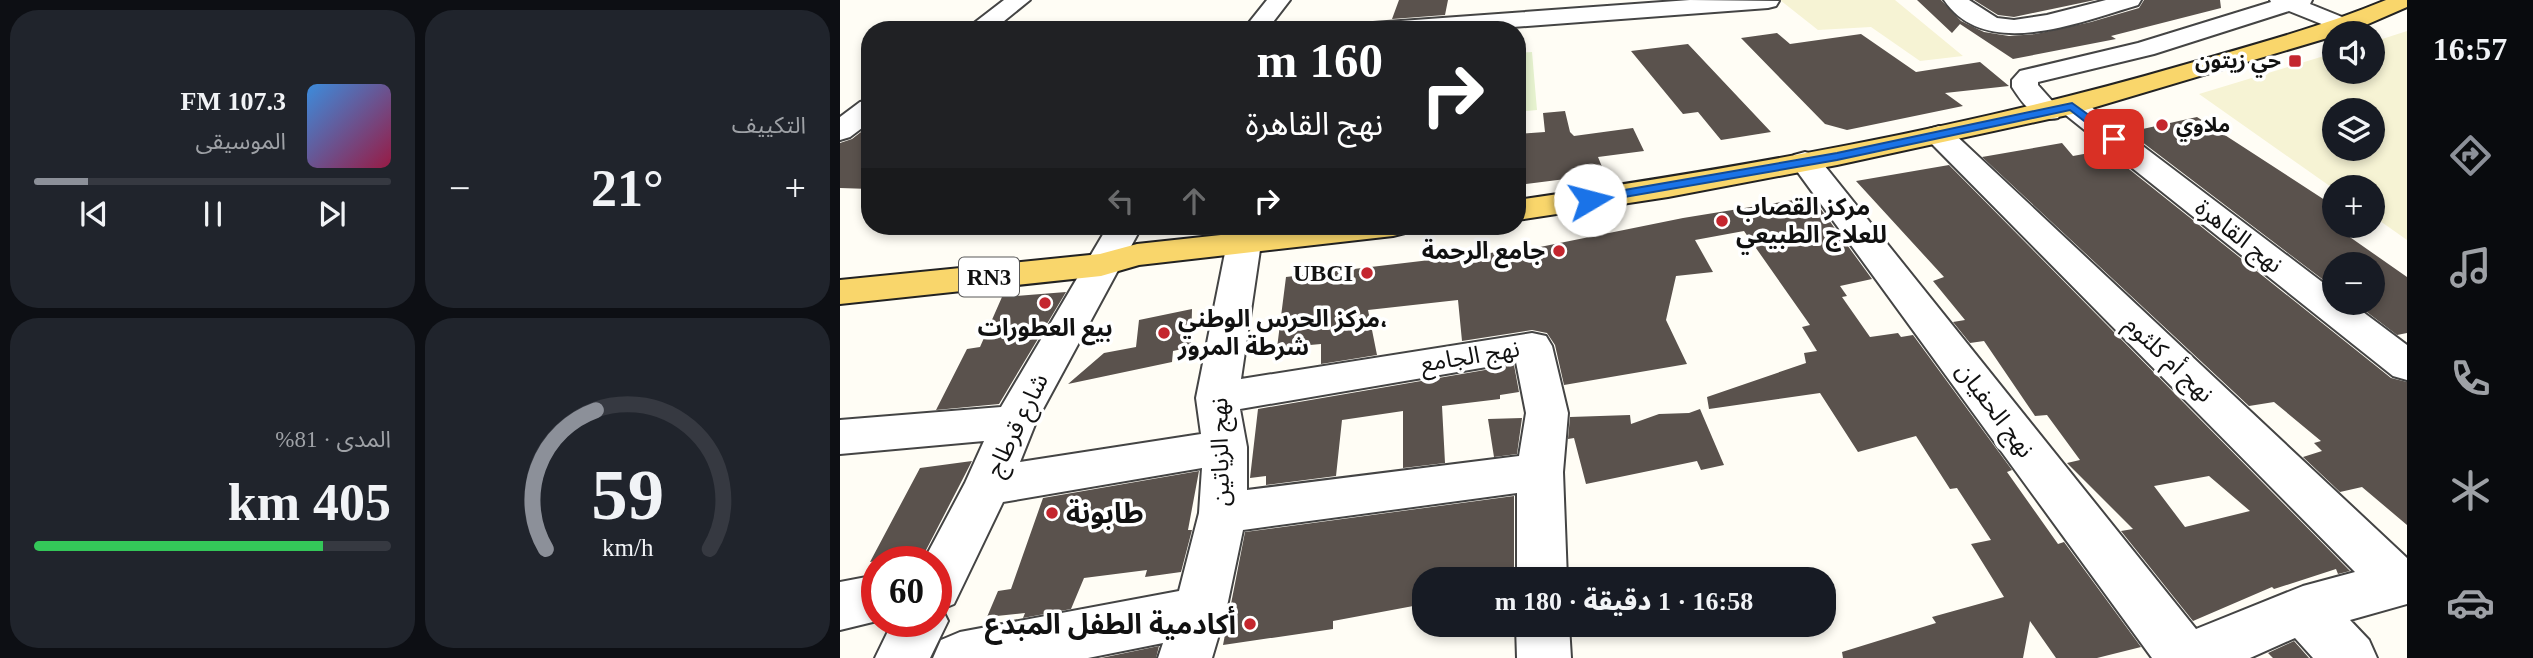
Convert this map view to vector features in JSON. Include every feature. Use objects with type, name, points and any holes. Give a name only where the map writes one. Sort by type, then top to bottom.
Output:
[{"type":"main road","points":[[2356,21],[2405,0]]},
{"type":"main road","points":[[1526,209],[1668,188],[2060,109],[2322,33]]},
{"type":"main road","name":"RN3","points":[[840,274],[934,263],[1244,243],[1314,235]]},
{"type":"main road","name":"RN3","points":[[840,292],[1119,249]]},
{"type":"street","points":[[990,21],[1020,0]]},
{"type":"street","points":[[1262,21],[1279,0]]},
{"type":"street","points":[[1955,0],[1994,25],[2017,27],[2130,0]]},
{"type":"street","points":[[2059,0],[2145,49],[2194,72]]},
{"type":"street","points":[[1496,21],[1768,1]]},
{"type":"street","points":[[2145,49],[2291,1],[2333,21]]},
{"type":"street","name":"نهج القاهرة","points":[[2145,49],[2029,76],[2025,80],[2025,87],[2060,109],[2407,366]]},
{"type":"street","points":[[840,107],[861,107]]},
{"type":"street","points":[[840,131],[861,114]]},
{"type":"street","name":"نهج أم كلثوم","points":[[1939,135],[2403,582]]},
{"type":"street","name":"نهج الحفيان","points":[[1805,161],[2187,658]]},
{"type":"street","name":"نهج الزياتين","points":[[1193,634],[1223,513],[1225,447],[1217,398],[1244,243]]},
{"type":"street","name":"شارع قرطاج","points":[[952,555],[987,485],[1014,422],[1119,249]]},
{"type":"street","name":"نهج الجامع","points":[[1217,398],[1532,346],[1547,413],[1540,472],[1542,567]]},
{"type":"street","points":[[840,437],[1014,422]]},
{"type":"street","points":[[987,485],[1225,447]]},
{"type":"street","points":[[1223,513],[1540,472]]},
{"type":"street","points":[[2187,658],[2303,610],[2403,582]]},
{"type":"street","points":[[840,606],[861,601]]},
{"type":"street","points":[[2303,610],[2350,658]]},
{"type":"street","points":[[960,658],[1193,634]]},
{"type":"street","points":[[902,658],[912,637]]},
{"type":"street","points":[[1543,637],[1544,658]]},
{"type":"shaded area","points":[[1780,0],[1895,0],[1963,56],[1920,61],[1871,27],[1818,30]]},
{"type":"shaded area","points":[[2407,31],[2407,240],[2385,224],[2385,175],[2322,175],[2322,181],[2199,94],[2322,57],[2322,84],[2385,84],[2385,38]]},
{"type":"green space","points":[[1526,52],[1532,52],[1537,110],[1526,111]]},
{"type":"building","points":[[1399,0],[1448,0],[1445,15],[1392,19]]},
{"type":"building","points":[[1917,0],[1941,0],[1961,21],[1984,32],[2009,36],[2036,34],[2091,22],[2139,8],[2144,0],[2220,0],[2221,8],[2111,36],[2116,39],[2013,59],[1960,24],[1952,33]]},
{"type":"building","points":[[1974,0],[2095,0],[2014,17],[1998,15]]},
{"type":"building","points":[[1777,33],[1790,44],[1861,34],[1916,72],[1980,62],[2009,86],[1945,93],[1963,106],[1847,130],[1825,124],[1741,38]]},
{"type":"building","points":[[1688,44],[1771,132],[1721,140],[1698,112],[1683,114],[1631,51]]},
{"type":"building","points":[[1565,111],[1570,132],[1574,136],[1633,128],[1644,151],[1598,157],[1605,174],[1526,184],[1526,133],[1545,132],[1543,113]]},
{"type":"building","points":[[2197,117],[2322,198],[2322,238],[2351,238],[2371,252],[2322,252],[2322,279],[2129,132]]},
{"type":"building","points":[[861,132],[861,189],[840,188],[840,143]]},
{"type":"building","points":[[2062,143],[2073,156],[2105,150],[2391,378],[2407,382],[2407,525],[2362,487],[2340,492],[2303,457],[2322,451],[2314,443],[2321,441],[2274,402],[2249,406],[1982,157]]},
{"type":"building","points":[[1949,165],[2350,571],[2338,574],[2336,569],[2274,589],[2272,587],[2193,621],[2121,531],[2133,529],[2067,463],[2080,460],[2047,415],[2035,416],[1984,341],[1970,343],[1953,322],[1965,320],[1933,281],[1944,277],[1856,181]],"holes":[[[2209,476],[2250,511],[2185,527],[2154,486]]]},
{"type":"building","points":[[1812,197],[1872,279],[1840,286],[1847,296],[1842,297],[1870,337],[1898,333],[1901,337],[1913,335],[2012,470],[2007,472],[2058,544],[2064,542],[2141,647],[2097,658],[2056,658],[2030,621],[2023,658],[1843,658],[1842,652],[1936,623],[1932,617],[2004,597],[1971,544],[1991,540],[1957,488],[1950,489],[1916,436],[1858,452],[1820,393],[1709,409],[1707,397],[1806,363],[1804,353],[1817,351],[1802,327],[1810,325],[1744,231],[1695,240],[1713,272],[1676,276],[1666,320],[1687,364],[1564,385],[1555,345],[1547,333],[1532,330],[1462,341],[1458,300],[1368,310],[1377,355],[1321,364],[1321,344],[1277,348],[1286,277],[1540,247],[1683,218]]},
{"type":"building","points":[[2385,262],[2407,277],[2407,333],[2397,335],[2371,315],[2385,315]]},
{"type":"building","points":[[1066,292],[999,404],[936,410],[967,349],[980,347],[1002,297]]},
{"type":"building","name":"مركز الحرس الوطني، شرطة المرور","points":[[1192,309],[1191,347],[1173,351],[1172,362],[1068,384],[1104,353],[1136,347],[1139,320]]},
{"type":"building","points":[[1514,365],[1519,392],[1500,395],[1500,399],[1442,406],[1445,463],[1403,468],[1403,411],[1342,420],[1336,476],[1266,485],[1266,476],[1250,478],[1258,409]]},
{"type":"building","points":[[1700,409],[1724,465],[1701,470],[1697,461],[1586,484],[1574,438],[1568,439],[1570,417],[1630,415],[1631,424],[1659,414],[1689,413]]},
{"type":"building","points":[[1522,418],[1517,454],[1494,457],[1488,419]]},
{"type":"building","points":[[972,461],[928,546],[879,546],[920,468]]},
{"type":"building","points":[[1199,471],[1188,530],[1192,530],[1181,572],[1145,577],[1147,570],[1084,578],[1071,609],[1023,618],[1025,613],[987,617],[998,591],[1011,589],[1043,498]]},
{"type":"building","points":[[1514,496],[1514,567],[1412,567],[1412,606],[1333,621],[1333,629],[1223,645],[1245,532]]},
{"type":"building","points":[[2294,641],[2309,658],[2273,658],[2268,653]]},
{"type":"building","points":[[1159,646],[1156,658],[1101,658]]},
{"type":"place","name":"حي زيتون","points":[[2295,61]]},
{"type":"place","name":"ملاوي","points":[[2162,125]]},
{"type":"place","name":"مركز القصاب للعلاج الطبيعي","points":[[1722,221]]},
{"type":"place","name":"جامع الرحمة","points":[[1559,251]]},
{"type":"place","name":"UBCI","points":[[1367,273]]},
{"type":"place","name":"بيع العطورات","points":[[1045,303]]},
{"type":"place","name":"مركز الحرس الوطني، شرطة المرور","points":[[1164,333]]},
{"type":"place","name":"طابونة","points":[[1052,513]]},
{"type":"place","name":"أكادمية الطفل المبدع","points":[[1250,624]]},
{"type":"route","points":[[1590,200],[1837,156],[2072,106],[2114,139]]}]
